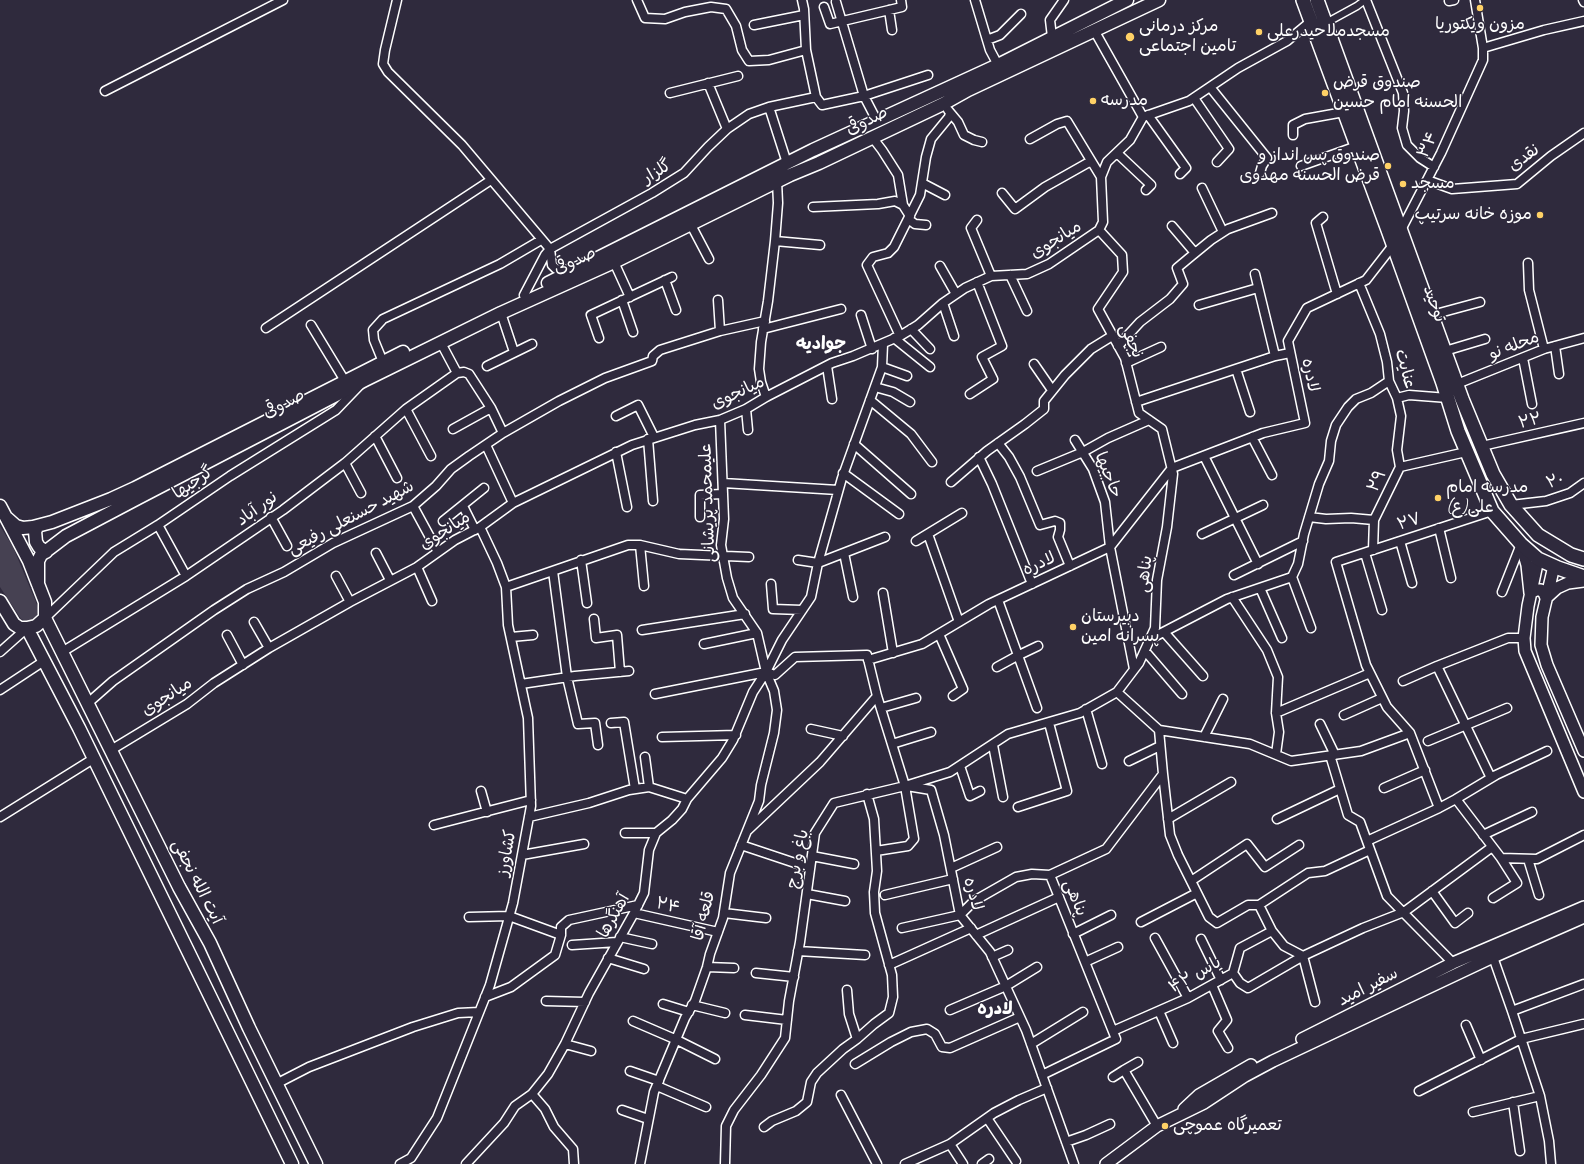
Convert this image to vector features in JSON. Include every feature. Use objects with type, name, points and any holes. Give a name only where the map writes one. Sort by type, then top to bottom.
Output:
[{"type":"main road","name":"صدوقی","points":[[7,518],[16,526],[23,528],[38,526],[72,514],[135,488],[345,381],[575,269],[775,176],[876,121],[998,65],[1127,0]]},
{"type":"main road","name":"صدوقی","points":[[789,169],[819,163],[872,137],[946,108],[968,90],[1159,0]]},
{"type":"main road","name":"توحید","points":[[1303,0],[1394,244],[1417,292],[1432,315],[1457,384],[1493,474],[1511,505],[1538,535],[1571,555],[1584,559]]},
{"type":"main road","name":"توحید","points":[[1317,0],[1401,230],[1417,292],[1448,398],[1466,452],[1492,511],[1521,544],[1538,559],[1584,577]]},
{"type":"main road","name":"صدوقی","points":[[38,584],[38,561],[41,555],[66,536],[365,380],[501,313],[614,262],[690,224],[775,176]]},
{"type":"main road","points":[[0,506],[23,550],[38,584],[45,602],[45,618],[36,626],[20,628],[14,624],[2,605]]},
{"type":"main road","points":[[38,526],[36,531],[36,542],[39,547],[46,552]]},
{"type":"main road","name":"آیت الله نجفی","points":[[45,618],[179,887],[210,944],[238,1006],[316,1164]]},
{"type":"main road","points":[[27,628],[220,1015],[292,1164]]},
{"type":"main road","points":[[36,647],[42,638],[54,636]]},
{"type":"main road","points":[[213,1001],[232,993]]},
{"type":"main road","points":[[220,1015],[238,1006]]},
{"type":"street","points":[[105,91],[283,0]]},
{"type":"street","points":[[397,0],[383,64],[388,72],[462,145],[550,249],[550,261],[556,269],[564,271],[575,269]]},
{"type":"street","points":[[637,0],[645,18],[665,19],[685,12],[711,7],[726,9],[736,26],[742,50],[748,61],[770,60],[806,50]]},
{"type":"street","points":[[802,0],[806,50],[816,98],[822,105],[864,96],[928,75]]},
{"type":"street","points":[[824,7],[830,24],[902,7],[902,0]]},
{"type":"street","points":[[975,0],[990,50],[998,65]]},
{"type":"street","points":[[1052,37],[1050,20],[1064,0]]},
{"type":"street","points":[[1326,22],[1366,0],[1380,39],[1403,93],[1404,111],[1402,128],[1407,145],[1420,158],[1434,167]]},
{"type":"street","name":"۳۴","points":[[1401,230],[1434,167],[1483,60],[1477,0]]},
{"type":"street","points":[[836,2],[864,96],[876,121]]},
{"type":"street","points":[[889,10],[892,30]]},
{"type":"street","points":[[987,40],[1000,36],[1020,14]]},
{"type":"street","points":[[754,25],[804,15]]},
{"type":"street","points":[[1483,48],[1544,30],[1584,21]]},
{"type":"street","points":[[1146,116],[1189,101],[1250,61],[1287,41],[1310,22]]},
{"type":"street","points":[[1094,30],[1146,116],[1186,168],[1180,174]]},
{"type":"street","points":[[670,93],[738,76]]},
{"type":"street","points":[[708,83],[727,129]]},
{"type":"street","points":[[1210,87],[1267,158],[1262,166],[1260,174]]},
{"type":"street","name":"گلزار","points":[[550,249],[652,193],[684,173],[727,129],[749,114],[769,107],[816,98]]},
{"type":"street","points":[[1194,98],[1229,149],[1217,162]]},
{"type":"street","points":[[769,107],[789,169]]},
{"type":"street","points":[[946,108],[958,122],[964,135],[982,142]]},
{"type":"street","points":[[930,367],[897,337],[867,265],[873,257],[888,253],[894,247],[909,218],[920,195],[926,157],[931,139],[949,117],[946,108]]},
{"type":"street","points":[[1292,135],[1293,125],[1305,119],[1344,112]]},
{"type":"street","name":"میانجوی","points":[[111,750],[187,704],[214,683],[269,648],[390,580],[417,567],[455,540],[477,528],[513,503],[616,452],[651,438],[720,420],[746,409],[766,397],[827,366],[883,344],[918,325],[943,303],[977,282],[991,276],[1027,274],[1048,264],[1099,230],[1103,222],[1101,177],[1107,162],[1130,140],[1146,116]]},
{"type":"street","points":[[1030,139],[1057,124],[1068,121],[1101,177]]},
{"type":"street","name":"نقدی","points":[[1427,180],[1452,189],[1517,184],[1551,156],[1584,133]]},
{"type":"street","points":[[872,137],[898,175],[903,205],[909,218],[915,224],[926,225]]},
{"type":"street","points":[[1301,166],[1357,146]]},
{"type":"street","points":[[1117,153],[1151,184],[1146,190]]},
{"type":"street","points":[[1002,193],[1014,209],[1045,188],[1091,161]]},
{"type":"street","points":[[766,397],[761,382],[759,369],[775,241],[778,203],[775,176]]},
{"type":"street","points":[[266,328],[491,180]]},
{"type":"street","points":[[922,183],[945,195]]},
{"type":"street","points":[[1202,188],[1223,232]]},
{"type":"street","points":[[813,207],[878,204],[894,201],[903,205]]},
{"type":"street","points":[[1118,346],[1140,322],[1170,299],[1183,284],[1177,268],[1228,228],[1272,213]]},
{"type":"street","points":[[1322,217],[1316,222],[1337,294]]},
{"type":"street","points":[[977,220],[971,228],[991,276]]},
{"type":"street","points":[[690,224],[709,259]]},
{"type":"street","points":[[1172,226],[1195,253]]},
{"type":"street","name":"نجفی","points":[[1099,230],[1122,255],[1123,272],[1098,309],[1126,363],[1139,413],[1162,429],[1172,468]]},
{"type":"street","points":[[384,362],[374,340],[373,330],[383,319],[500,264],[541,240]]},
{"type":"street","points":[[775,241],[820,245]]},
{"type":"street","name":"لادره","points":[[1172,468],[1263,433],[1305,423],[1288,342],[1307,308],[1366,280],[1394,244]]},
{"type":"street","points":[[524,295],[545,255],[550,249]]},
{"type":"street","points":[[614,262],[630,297]]},
{"type":"street","points":[[1528,263],[1529,290],[1544,349]]},
{"type":"street","points":[[940,266],[956,294]]},
{"type":"street","points":[[1255,274],[1275,356]]},
{"type":"street","points":[[1010,275],[1027,311]]},
{"type":"street","points":[[599,338],[590,316],[668,278],[676,310]]},
{"type":"street","points":[[970,394],[993,379],[982,356],[1002,346],[977,282]]},
{"type":"street","name":"عنایت","points":[[1359,283],[1380,334],[1387,362],[1389,381],[1397,398],[1401,416],[1397,450],[1400,467]]},
{"type":"street","points":[[1199,305],[1258,288]]},
{"type":"street","points":[[622,300],[633,332]]},
{"type":"street","points":[[718,300],[720,331]]},
{"type":"street","points":[[1432,315],[1480,302]]},
{"type":"street","points":[[943,303],[954,336]]},
{"type":"street","name":"شهید حسنعلی رفیعی","points":[[88,703],[113,681],[247,589],[284,572],[333,543],[413,506],[436,486],[451,469],[503,433],[578,391],[605,378],[652,361],[653,356],[660,350],[720,331],[764,325],[841,309]]},
{"type":"street","points":[[501,313],[514,352]]},
{"type":"street","points":[[861,316],[872,349]]},
{"type":"street","points":[[311,325],[345,381]]},
{"type":"street","points":[[911,329],[930,349]]},
{"type":"street","points":[[951,482],[979,457],[1044,409],[1044,401],[1065,375],[1091,349],[1112,336]]},
{"type":"street","name":"محله نو","points":[[1457,384],[1544,349],[1584,338]]},
{"type":"street","points":[[1445,351],[1485,339]]},
{"type":"street","points":[[441,343],[457,373],[464,372],[469,374],[491,408],[503,433]]},
{"type":"street","points":[[487,366],[532,344]]},
{"type":"street","name":"آهنگرها","points":[[466,1164],[504,1123],[515,1106],[532,1094],[548,1074],[565,1044],[608,958],[644,893],[649,850],[656,833],[672,820],[682,809],[687,799],[722,758],[736,735],[753,692],[766,672],[782,640],[811,597],[818,563],[843,473],[882,367],[883,344]]},
{"type":"street","points":[[1555,346],[1559,374]]},
{"type":"street","points":[[1126,363],[1161,347]]},
{"type":"street","points":[[1136,402],[1275,356],[1290,353]]},
{"type":"street","points":[[1523,358],[1532,404]]},
{"type":"street","points":[[1034,364],[1052,390]]},
{"type":"street","points":[[827,366],[832,399]]},
{"type":"street","points":[[882,367],[907,376]]},
{"type":"street","points":[[1236,369],[1250,412]]},
{"type":"street","name":"نور آباد","points":[[62,652],[186,576],[271,517],[344,464],[406,409],[457,373]]},
{"type":"street","name":"گرجیها","points":[[45,618],[114,552],[158,525],[230,476],[336,410],[365,380]]},
{"type":"street","points":[[1311,628],[1292,577],[1298,564],[1309,517],[1319,484],[1329,461],[1331,441],[1336,425],[1348,407],[1356,399],[1371,393],[1389,381]]},
{"type":"street","points":[[875,387],[893,392],[910,402]]},
{"type":"street","points":[[1397,398],[1409,394],[1448,398]]},
{"type":"street","points":[[870,400],[911,434],[932,462]]},
{"type":"street","points":[[616,416],[638,405],[651,438],[653,502]]},
{"type":"street","points":[[453,429],[491,408]]},
{"type":"street","points":[[406,409],[431,456]]},
{"type":"street","points":[[746,409],[748,430]]},
{"type":"street","name":"علیمحمد پریشانی","points":[[720,420],[724,519],[721,545],[723,556],[733,598],[757,633],[766,672]]},
{"type":"street","points":[[1037,471],[1083,452],[1108,438],[1149,420]]},
{"type":"street","name":"۲۲","points":[[1482,446],[1584,423]]},
{"type":"street","points":[[375,436],[397,478]]},
{"type":"street","points":[[1252,437],[1272,475]]},
{"type":"street","name":"حاجیها","points":[[1075,440],[1093,470],[1106,502],[1110,547]]},
{"type":"street","points":[[998,443],[1009,457],[1020,477],[1040,525],[1055,521],[1060,524],[1058,537],[1070,566]]},
{"type":"street","points":[[854,444],[911,494]]},
{"type":"street","points":[[486,445],[513,503]]},
{"type":"street","points":[[616,452],[626,506]]},
{"type":"street","name":"۲۹","points":[[1382,610],[1369,551],[1374,520],[1400,467],[1466,452]]},
{"type":"street","points":[[1204,456],[1258,564]]},
{"type":"street","points":[[979,457],[995,491],[1032,584]]},
{"type":"street","points":[[344,464],[361,493]]},
{"type":"street","points":[[1134,669],[1110,547],[1172,468]]},
{"type":"street","name":"پناهی","points":[[1117,692],[1145,651],[1155,628],[1157,580],[1167,527],[1173,474],[1172,468]]},
{"type":"street","points":[[843,473],[899,514]]},
{"type":"street","points":[[723,483],[838,490]]},
{"type":"street","name":"۲۰","points":[[1511,505],[1546,501],[1570,493],[1584,484]]},
{"type":"street","points":[[443,521],[484,488]]},
{"type":"street","points":[[700,517],[700,495],[723,494]]},
{"type":"street","points":[[1202,534],[1263,505]]},
{"type":"street","points":[[413,506],[438,552]]},
{"type":"street","name":"کشاورز","points":[[400,1164],[411,1158],[437,1118],[485,996],[513,903],[531,800],[528,718],[510,637],[506,587],[497,563],[463,506]]},
{"type":"street","name":"۲۷","points":[[1370,673],[1366,665],[1336,562],[1492,511]]},
{"type":"street","points":[[916,541],[962,513]]},
{"type":"street","points":[[271,517],[287,546]]},
{"type":"street","points":[[1309,517],[1326,520],[1351,518],[1374,520]]},
{"type":"street","points":[[158,525],[186,576]]},
{"type":"street","points":[[1439,528],[1451,578]]},
{"type":"street","points":[[928,534],[959,622]]},
{"type":"street","points":[[798,560],[818,563],[885,537]]},
{"type":"street","points":[[1234,575],[1303,541]]},
{"type":"street","points":[[1400,541],[1412,583]]},
{"type":"street","points":[[1502,592],[1521,544]]},
{"type":"street","points":[[1521,544],[1527,565],[1530,593]]},
{"type":"street","points":[[506,587],[628,545],[640,545],[679,554],[749,557]]},
{"type":"street","points":[[640,545],[644,586]]},
{"type":"street","name":"لادره","points":[[868,660],[922,644],[998,600],[1110,547]]},
{"type":"street","points":[[376,553],[390,580]]},
{"type":"street","points":[[844,553],[853,598]]},
{"type":"street","points":[[1538,559],[1530,593],[1524,638],[1525,651],[1584,792]]},
{"type":"street","points":[[581,560],[587,604]]},
{"type":"street","points":[[1554,566],[1542,617],[1541,645],[1547,665],[1581,736],[1584,751]]},
{"type":"street","points":[[417,567],[432,601]]},
{"type":"street","points":[[553,571],[567,677],[578,724],[595,722],[598,745]]},
{"type":"street","points":[[336,576],[350,602]]},
{"type":"street","points":[[1150,639],[1232,597],[1292,577]]},
{"type":"street","points":[[1546,598],[1557,588],[1568,583],[1584,581]]},
{"type":"street","points":[[771,584],[773,609],[802,610]]},
{"type":"street","points":[[1260,588],[1282,638]]},
{"type":"street","points":[[1530,593],[1536,590],[1541,590],[1546,598]]},
{"type":"street","points":[[882,593],[893,653]]},
{"type":"street","points":[[1232,597],[1267,650],[1278,677],[1276,713],[1279,732],[1276,754]]},
{"type":"street","points":[[998,600],[1037,708]]},
{"type":"street","points":[[642,630],[745,614]]},
{"type":"street","points":[[594,619],[596,638],[617,635],[620,672]]},
{"type":"street","points":[[254,622],[269,648]]},
{"type":"street","points":[[0,652],[27,628]]},
{"type":"street","points":[[1164,632],[1203,676]]},
{"type":"street","points":[[704,644],[757,633]]},
{"type":"street","points":[[939,634],[963,690],[953,696]]},
{"type":"street","points":[[226,635],[243,665]]},
{"type":"street","points":[[510,637],[533,635]]},
{"type":"street","points":[[1403,681],[1508,638],[1524,638]]},
{"type":"street","points":[[997,668],[1038,646]]},
{"type":"street","points":[[1145,651],[1182,694]]},
{"type":"street","points":[[655,694],[766,672],[775,675],[795,657],[867,655],[877,696],[905,786],[914,839],[908,846],[876,851]]},
{"type":"street","points":[[0,690],[44,661]]},
{"type":"street","points":[[1437,666],[1491,778]]},
{"type":"street","points":[[521,684],[567,677],[629,671]]},
{"type":"street","name":"قلعه آقا","points":[[640,1164],[648,1119],[658,1084],[707,967],[724,913],[730,873],[759,801],[761,785],[774,734],[777,710],[774,691],[766,672]]},
{"type":"street","points":[[1276,713],[1370,673],[1387,707],[1410,733],[1439,808]]},
{"type":"street","points":[[1117,692],[1159,730],[1250,744],[1291,761],[1361,751],[1410,733]]},
{"type":"street","name":"باغ و برج","points":[[725,1164],[726,1126],[734,1110],[761,1075],[785,1038],[815,833],[834,803],[905,786],[950,772],[1008,734],[1080,713],[1117,692]]},
{"type":"street","points":[[745,833],[820,762],[877,696]]},
{"type":"street","points":[[881,708],[916,698]]},
{"type":"street","points":[[1344,715],[1382,698]]},
{"type":"street","points":[[1204,737],[1223,699]]},
{"type":"street","points":[[1428,741],[1507,708]]},
{"type":"street","points":[[1086,709],[1102,764]]},
{"type":"street","points":[[611,723],[624,722],[635,789]]},
{"type":"street","points":[[1018,807],[1067,791],[1049,723]]},
{"type":"street","points":[[1320,724],[1332,755],[1348,815],[1360,822],[1387,896],[1453,963]]},
{"type":"street","points":[[811,729],[843,736]]},
{"type":"street","points":[[1159,730],[1170,835],[1178,855],[1209,917],[1217,923],[1248,905],[1259,905],[1308,873],[1325,871],[1370,850]]},
{"type":"street","points":[[892,744],[931,732]]},
{"type":"street","points":[[662,737],[736,735]]},
{"type":"street","points":[[993,745],[1002,797]]},
{"type":"street","points":[[1129,761],[1160,746]]},
{"type":"street","points":[[1367,841],[1439,808],[1491,778],[1547,751]]},
{"type":"street","points":[[645,757],[649,787]]},
{"type":"street","points":[[0,817],[93,759]]},
{"type":"street","points":[[960,766],[970,796],[980,791]]},
{"type":"street","points":[[1384,788],[1425,770]]},
{"type":"street","name":"پناهی","points":[[1113,1032],[1050,876],[1106,849],[1163,774]]},
{"type":"street","points":[[1168,819],[1231,782]]},
{"type":"street","name":"لادره","points":[[905,786],[931,790],[944,835],[960,915],[992,957],[1006,986],[1031,1044],[1074,1164]]},
{"type":"street","points":[[529,817],[589,803],[635,789],[649,787],[687,799]]},
{"type":"street","points":[[1277,818],[1340,789]]},
{"type":"street","points":[[482,791],[487,812]]},
{"type":"street","points":[[764,1127],[772,1121],[796,1111],[807,1102],[811,1082],[818,1073],[838,1053],[889,1013],[893,997],[892,975],[875,913],[874,892],[877,871],[874,819],[867,794]]},
{"type":"street","points":[[1456,799],[1501,858],[1516,883],[1493,898]]},
{"type":"street","points":[[434,825],[531,800]]},
{"type":"street","points":[[1483,835],[1532,812]]},
{"type":"street","points":[[625,833],[656,833]]},
{"type":"street","points":[[1501,858],[1537,859],[1584,835]]},
{"type":"street","points":[[522,855],[584,844]]},
{"type":"street","points":[[1191,881],[1248,844],[1265,867],[1299,845]]},
{"type":"street","points":[[741,845],[810,868]]},
{"type":"street","points":[[951,868],[997,847]]},
{"type":"street","points":[[1233,973],[1240,983],[1248,988],[1303,956],[1362,928],[1404,912],[1492,847]]},
{"type":"street","points":[[812,856],[854,864]]},
{"type":"street","points":[[1528,859],[1539,895]]},
{"type":"street","points":[[902,928],[960,915],[974,901],[1016,877],[1032,874],[1050,876]]},
{"type":"street","points":[[885,895],[953,879]]},
{"type":"street","points":[[1141,922],[1197,892]]},
{"type":"street","points":[[1432,892],[1455,923],[1468,913]]},
{"type":"street","points":[[807,894],[846,902]]},
{"type":"street","points":[[889,966],[1059,897]]},
{"type":"street","points":[[485,996],[511,986],[555,955],[561,935],[561,927],[569,920],[638,904]]},
{"type":"street","points":[[1259,905],[1272,931],[1284,946],[1303,956],[1315,1002]]},
{"type":"street","name":"سفیر امید","points":[[1177,1115],[1199,1095],[1244,1068],[1453,963],[1584,907]]},
{"type":"street","name":"۲۴","points":[[634,913],[718,932]]},
{"type":"street","points":[[724,913],[766,918]]},
{"type":"street","points":[[1073,934],[1111,915]]},
{"type":"street","points":[[469,917],[509,916],[561,935]]},
{"type":"street","name":"سفیر امید","points":[[1106,1164],[1157,1126],[1204,1103],[1245,1076],[1273,1061],[1492,957],[1584,917]]},
{"type":"street","name":"یاس ۴۲","points":[[1113,1032],[1188,998],[1233,973],[1240,948],[1272,931]]},
{"type":"street","points":[[1154,938],[1188,998]]},
{"type":"street","points":[[1201,939],[1221,980]]},
{"type":"street","points":[[572,945],[618,940],[652,944]]},
{"type":"street","points":[[1085,962],[1118,946]]},
{"type":"street","points":[[992,957],[1008,950]]},
{"type":"street","points":[[798,951],[865,955]]},
{"type":"street","points":[[1492,957],[1512,1011],[1540,1096],[1549,1141],[1551,1164]]},
{"type":"street","points":[[608,958],[644,969]]},
{"type":"street","points":[[707,967],[734,968]]},
{"type":"street","points":[[950,1010],[1006,986],[1037,968]]},
{"type":"street","points":[[756,972],[794,977]]},
{"type":"street","points":[[1512,1011],[1584,984]]},
{"type":"street","points":[[1212,985],[1227,1020],[1218,1031],[1228,1048]]},
{"type":"street","points":[[847,990],[849,1014],[857,1039]]},
{"type":"street","points":[[546,1000],[585,1002]]},
{"type":"street","points":[[663,1004],[725,1013]]},
{"type":"street","points":[[1158,1011],[1172,1043]]},
{"type":"street","points":[[276,1084],[309,1067],[413,1027],[458,1013],[479,1012]]},
{"type":"street","points":[[1031,1044],[1083,1012]]},
{"type":"street","points":[[745,1016],[787,1020]]},
{"type":"street","points":[[855,1064],[890,1042],[911,1032],[927,1029],[935,1034],[942,1047],[950,1048],[1020,1017]]},
{"type":"street","points":[[633,1021],[677,1040],[715,1059]]},
{"type":"street","points":[[1419,1091],[1521,1039],[1583,1024]]},
{"type":"street","points":[[1466,1025],[1481,1060]]},
{"type":"street","points":[[1042,1075],[1116,1039],[1113,1032]]},
{"type":"street","points":[[565,1044],[591,1051]]},
{"type":"street","points":[[1113,1077],[1138,1062]]},
{"type":"street","points":[[1124,1070],[1157,1126]]},
{"type":"street","points":[[630,1071],[706,1107]]},
{"type":"street","points":[[905,1164],[916,1162],[950,1144],[987,1118],[1019,1100],[1047,1088]]},
{"type":"street","points":[[532,1094],[545,1109],[554,1128],[573,1149],[574,1164]]},
{"type":"street","points":[[841,1095],[877,1164]]},
{"type":"street","points":[[1473,1112],[1540,1096]]},
{"type":"street","points":[[1513,1102],[1520,1151]]},
{"type":"street","points":[[622,1110],[648,1119]]},
{"type":"street","points":[[987,1118],[1016,1161]]},
{"type":"street","points":[[1066,1142],[1110,1124]]},
{"type":"street","points":[[950,1144],[963,1164]]},
{"type":"shaded area","points":[[0,526],[13,547],[38,607],[39,614],[34,620],[28,622],[21,619],[0,587]]},
{"type":"place","name":"مزون ویکتوریا","points":[[1480,8]]},
{"type":"place","name":"مسجدملاحیدرعلی","points":[[1259,32]]},
{"type":"place","name":"مرکز درمانی تامین اجتماعی","points":[[1130,37]]},
{"type":"place","name":"صندوق قرض الحسنه امام حسین","points":[[1325,93]]},
{"type":"place","name":"مدرسه","points":[[1093,101]]},
{"type":"place","name":"صندوق پس انداز و قرض الحسنه مهدوی","points":[[1388,166]]},
{"type":"place","name":"مسجد","points":[[1403,184]]},
{"type":"place","name":"موزه خانه سرتیپ","points":[[1540,215]]},
{"type":"place","name":"مدرسه امام علی(ع)","points":[[1438,498]]},
{"type":"place","name":"دبیرستان پسرانه امین","points":[[1073,627]]},
{"type":"place","name":"تعمیرگاه عموچی","points":[[1165,1126]]},
{"type":"district","name":"جوادیه","points":[[821,344]]},
{"type":"district","name":"لادره","points":[[995,1009]]}]
